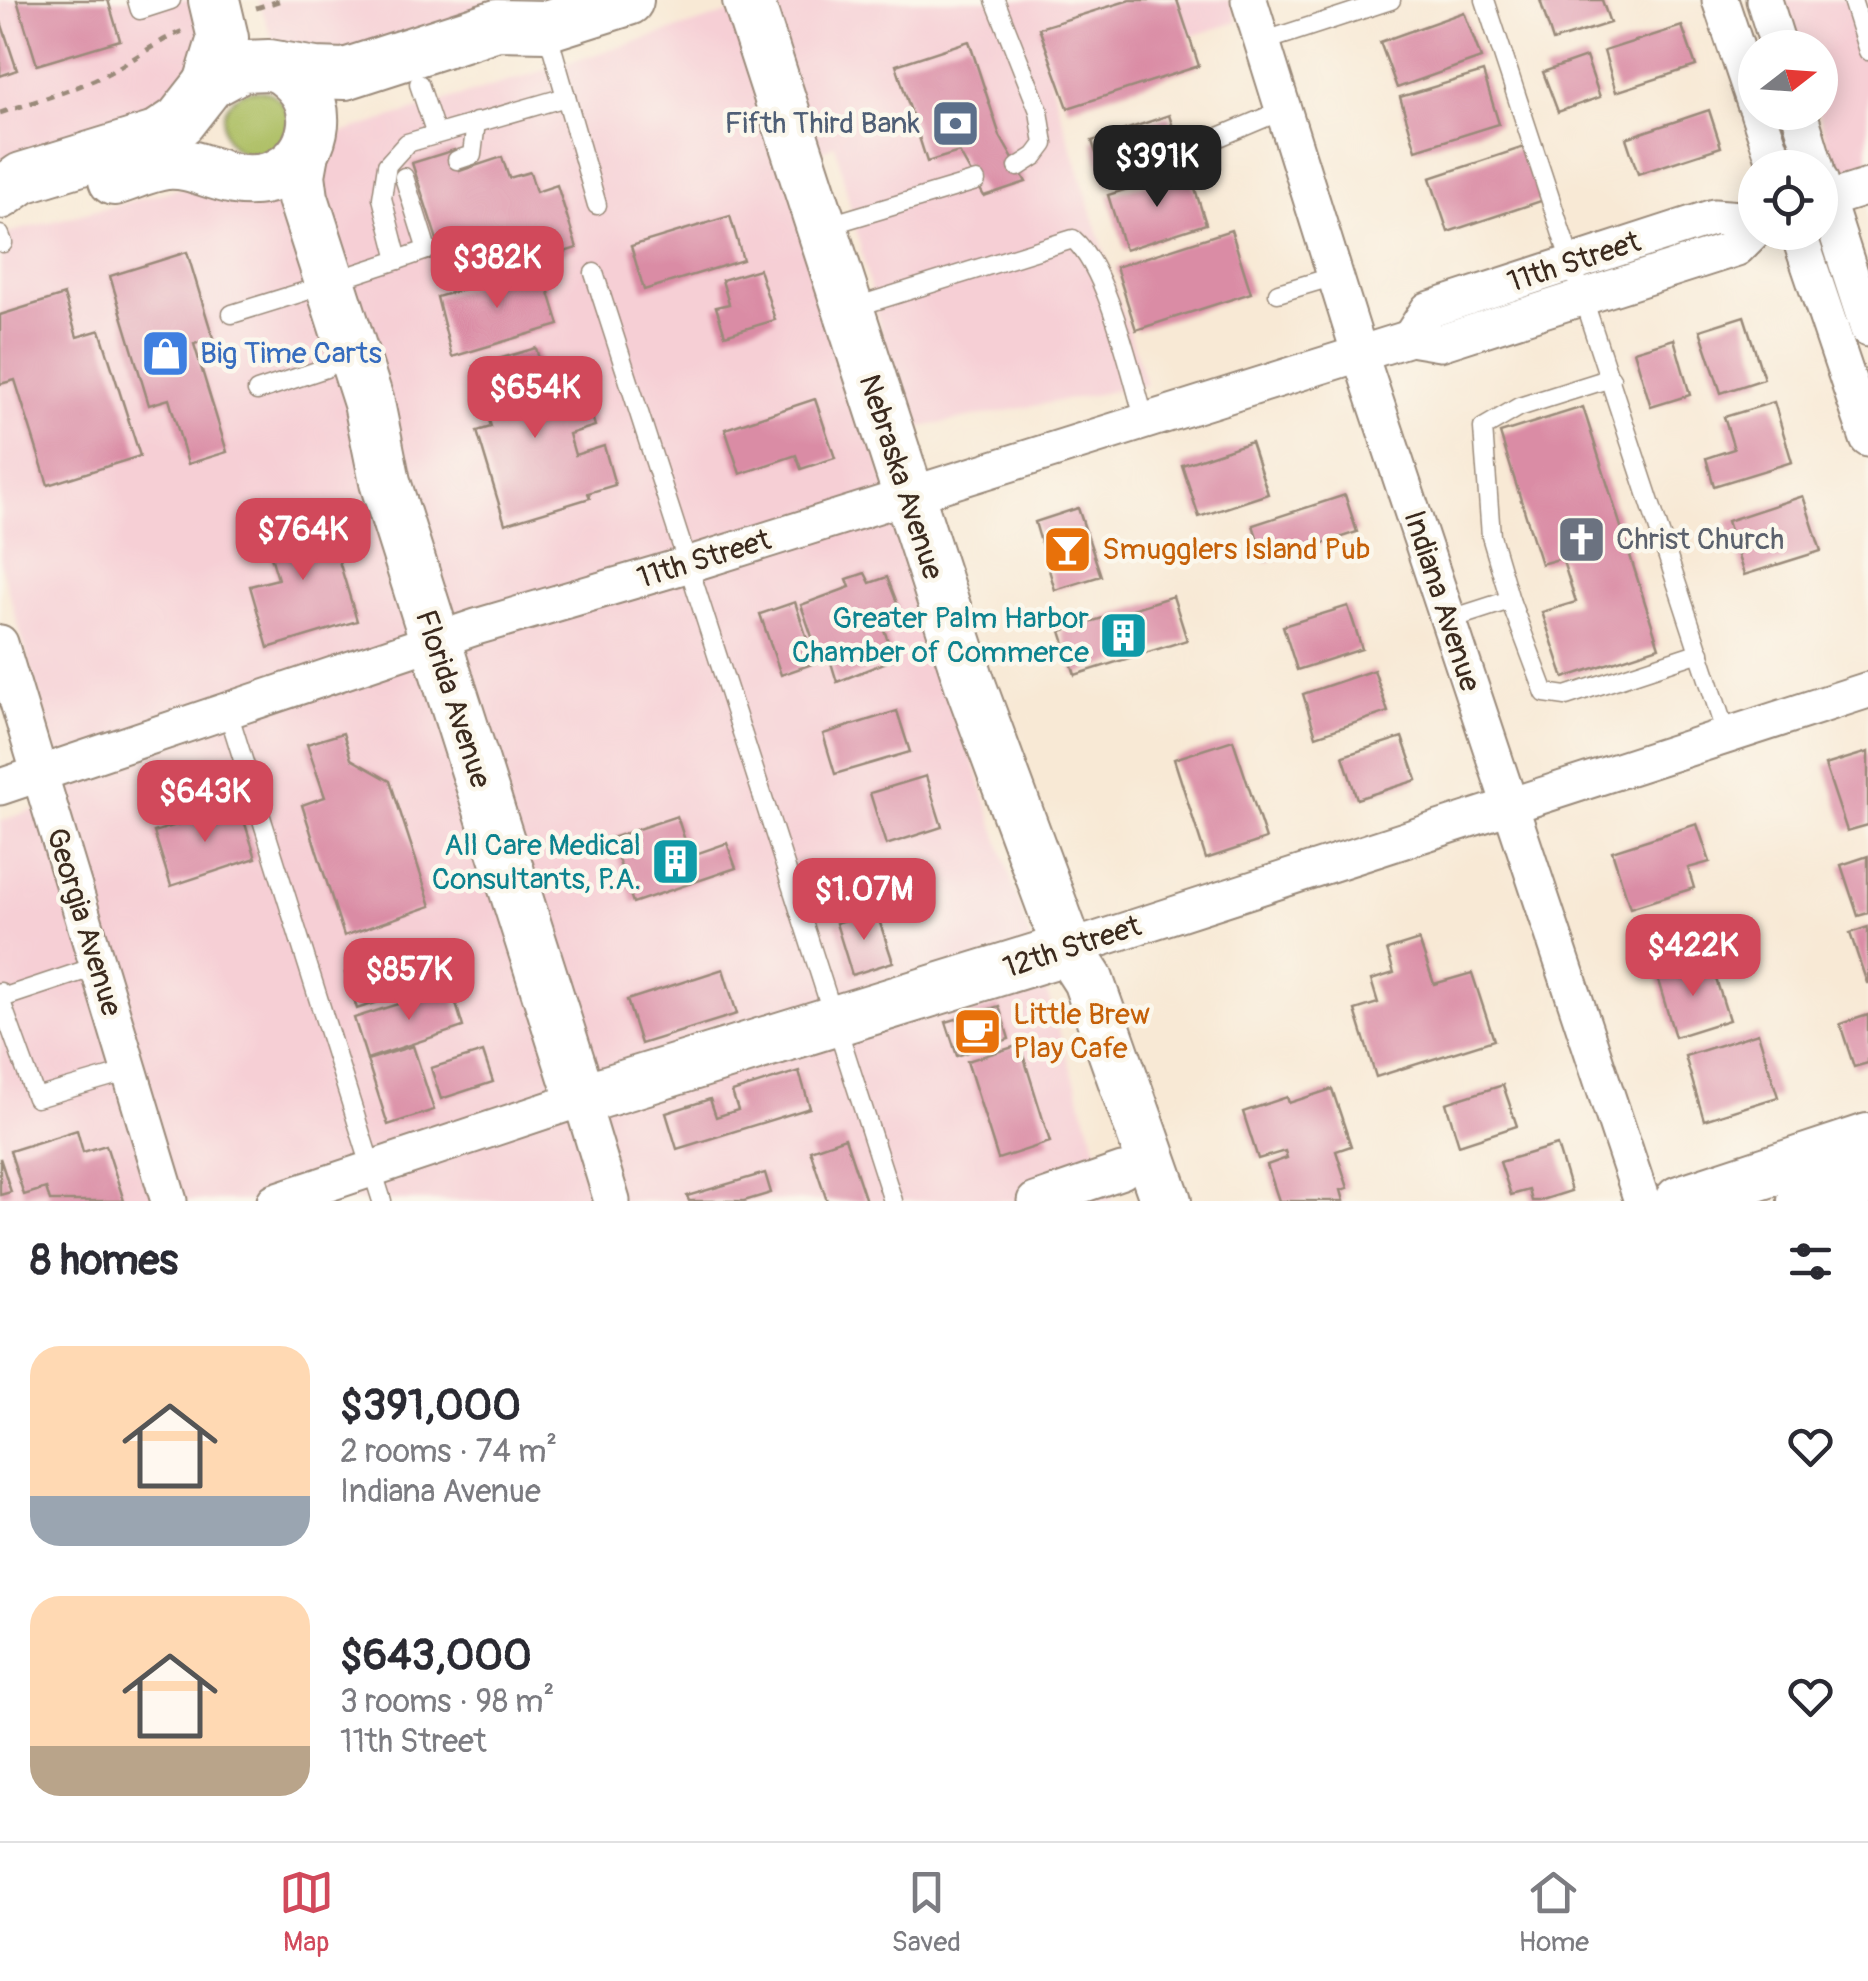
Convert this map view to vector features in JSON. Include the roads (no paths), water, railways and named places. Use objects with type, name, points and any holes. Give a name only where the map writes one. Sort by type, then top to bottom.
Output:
[{"type":"main road","points":[[0,194],[22,178],[156,138],[180,121],[205,89],[242,66],[345,74],[497,26],[546,26],[628,0]]},
{"type":"main road","name":"Nebraska Avenue","points":[[748,0],[970,684],[1068,949],[1088,980],[1166,1201]]},
{"type":"main road","points":[[240,6],[252,41],[274,66],[300,84],[312,104],[307,147]]},
{"type":"main road","points":[[234,178],[207,158],[194,117],[223,38],[240,6]]},
{"type":"main road","points":[[1,227],[31,204],[167,164],[194,166],[234,178],[282,173],[352,108],[508,55],[546,26]]},
{"type":"main road","name":"Florida Avenue","points":[[307,147],[300,174],[326,368],[386,482]]},
{"type":"main road","name":"Florida Avenue","points":[[234,178],[271,207],[317,287],[369,403],[386,482],[581,1099]]},
{"type":"main road","name":"Nebraska Avenue","points":[[1068,949],[1060,994],[1127,1186]]},
{"type":"main road","name":"12th Street","points":[[581,1099],[1068,949]]},
{"type":"main road","points":[[1680,1201],[1868,1139]]},
{"type":"main road","points":[[1803,1201],[1868,1180]]},
{"type":"street","name":"Indiana Avenue","points":[[1249,0],[1360,355],[1642,1201]]},
{"type":"street","points":[[1720,0],[1738,53]]},
{"type":"street","points":[[1764,0],[1773,30]]},
{"type":"street","points":[[1838,187],[1868,187]]},
{"type":"street","name":"11th Street","points":[[1410,338],[1428,310],[1714,218],[1738,219]]},
{"type":"street","points":[[1838,238],[1868,328]]},
{"type":"street","name":"11th Street","points":[[0,786],[435,641],[906,494],[1410,338],[1440,343],[1738,248]]},
{"type":"street","points":[[1804,250],[1868,439]]},
{"type":"street","name":"Georgia Avenue","points":[[0,642],[169,1201]]},
{"type":"street","name":"12th Street","points":[[1068,949],[1868,690]]},
{"type":"street","name":"12th Street","points":[[276,1201],[376,1185],[581,1099]]},
{"type":"street","name":"Florida Avenue","points":[[581,1099],[612,1201]]},
{"type":"street","points":[[1035,1201],[1127,1186]]},
{"type":"lane","points":[[137,0],[140,10],[171,0]]},
{"type":"lane","points":[[995,0],[1039,111],[1044,144],[1018,168]]},
{"type":"lane","points":[[1262,42],[1391,0]]},
{"type":"lane","points":[[1485,0],[1727,737]]},
{"type":"lane","points":[[1852,0],[1868,51]]},
{"type":"lane","points":[[546,26],[597,205]]},
{"type":"lane","points":[[420,84],[436,134]]},
{"type":"lane","points":[[398,260],[382,198],[387,165],[407,143],[566,97]]},
{"type":"lane","points":[[1212,140],[1283,110]]},
{"type":"lane","points":[[457,160],[472,155],[476,122]]},
{"type":"lane","points":[[232,314],[428,250],[410,175],[384,183]]},
{"type":"lane","points":[[821,228],[976,181]]},
{"type":"lane","points":[[847,310],[1073,238],[1083,247],[1104,287],[1145,421]]},
{"type":"lane","points":[[594,273],[893,1201]]},
{"type":"lane","points":[[1278,293],[1335,276]]},
{"type":"lane","points":[[257,390],[326,368]]},
{"type":"lane","points":[[1611,378],[1519,407],[1483,428],[1492,536],[1510,600],[1545,693],[1566,696],[1700,652]]},
{"type":"lane","points":[[1448,620],[1510,600]]},
{"type":"lane","points":[[228,712],[376,1185]]},
{"type":"lane","points":[[98,966],[1,996],[36,1098],[130,1071]]},
{"type":"place","name":"Fifth Third Bank","points":[[955,123]]},
{"type":"place","name":"Big Time Carts","points":[[165,353]]},
{"type":"place","name":"Christ Church","points":[[1581,539]]},
{"type":"place","name":"Smugglers Island Pub","points":[[1067,549]]},
{"type":"place","name":"Greater Palm Harbor Chamber of Commerce","points":[[1124,635]]},
{"type":"place","name":"All Care Medical Consultants, P.A.","points":[[676,862]]},
{"type":"place","name":"Little Brew Play Cafe","points":[[978,1031]]}]
